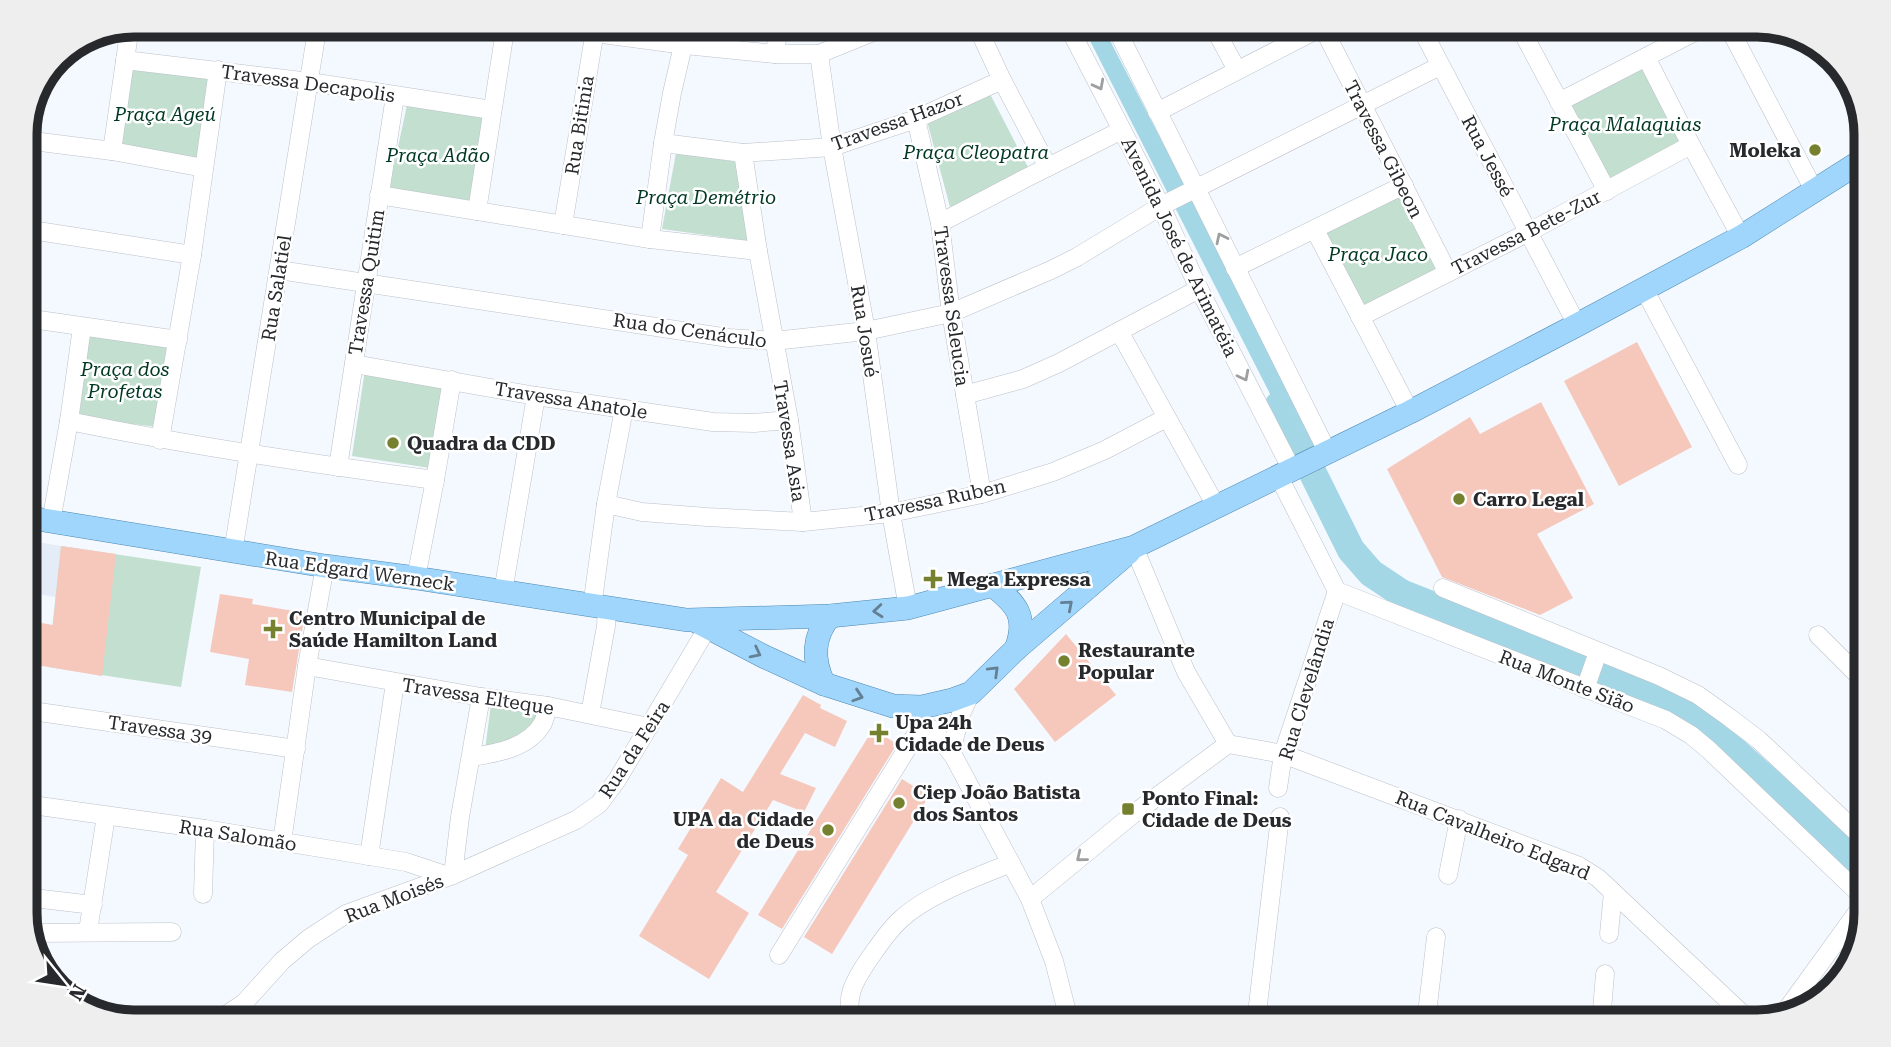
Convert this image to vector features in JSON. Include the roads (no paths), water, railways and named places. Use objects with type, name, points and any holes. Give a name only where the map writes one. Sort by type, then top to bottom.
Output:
[{"type":"main road","points":[[702,624],[908,608],[1134,547],[1410,412],[1644,289],[1741,237],[1854,166]]},
{"type":"main road","name":"Rua Edgard Werneck","points":[[37,519],[702,624]]},
{"type":"main road","points":[[702,624],[824,684],[893,706],[922,707],[971,693],[1134,547]]},
{"type":"main road","points":[[992,585],[1003,593],[1021,618],[1022,635],[1017,649]]},
{"type":"main road","points":[[824,684],[817,668],[815,644],[820,630],[830,616]]},
{"type":"street","name":"Rua Salatiel","points":[[233,552],[316,37]]},
{"type":"street","points":[[477,211],[504,37]]},
{"type":"street","name":"Rua Bitinia","points":[[563,225],[593,37]]},
{"type":"street","points":[[640,37],[685,45],[775,54],[819,54],[861,37]]},
{"type":"street","points":[[650,239],[663,143],[686,37]]},
{"type":"street","points":[[775,54],[777,37]]},
{"type":"street","points":[[982,37],[1048,167]]},
{"type":"street","name":"Avenida José de Arimatéia","points":[[1074,37],[1164,205],[1199,289],[1304,464]]},
{"type":"street","name":"Avenida José de Arimatéia","points":[[1120,37],[1193,192],[1235,268],[1304,464]]},
{"type":"street","points":[[1219,37],[1237,70]]},
{"type":"street","points":[[1157,112],[1301,37]]},
{"type":"street","name":"Travessa Gibeon","points":[[1327,37],[1448,273]]},
{"type":"street","name":"Rua Jessé","points":[[1426,37],[1577,324]]},
{"type":"street","points":[[1526,37],[1607,191]]},
{"type":"street","points":[[1559,102],[1685,37]]},
{"type":"street","points":[[1734,37],[1815,192]]},
{"type":"street","points":[[112,151],[128,38]]},
{"type":"street","name":"Rua Josué","points":[[819,54],[832,147],[866,331],[891,513],[908,608]]},
{"type":"street","points":[[1646,57],[1741,237]]},
{"type":"street","name":"Travessa Decapolis","points":[[125,60],[310,82],[492,110]]},
{"type":"street","name":"Rua do Cenáculo","points":[[279,270],[729,338],[775,341],[866,331],[951,313],[1069,261],[1164,205],[1440,66]]},
{"type":"street","points":[[160,440],[192,255],[218,70]]},
{"type":"street","name":"Travessa Hazor","points":[[663,143],[743,153],[832,147],[916,119],[1002,80]]},
{"type":"street","name":"Travessa Quitim","points":[[338,467],[396,96]]},
{"type":"street","name":"Travessa Seleucia","points":[[916,119],[940,223],[951,313],[982,494]]},
{"type":"street","points":[[940,223],[1122,130]]},
{"type":"street","points":[[37,142],[204,167]]},
{"type":"street","name":"Travessa Bete-Zur","points":[[1360,317],[1530,232],[1691,145]]},
{"type":"street","name":"Travessa Asia","points":[[743,153],[789,420],[803,522]]},
{"type":"street","points":[[1235,268],[1404,186]]},
{"type":"street","points":[[379,195],[650,239],[758,251]]},
{"type":"street","points":[[1315,230],[1410,412]]},
{"type":"street","points":[[37,231],[192,255]]},
{"type":"street","points":[[965,395],[1035,374],[1086,350],[1199,289]]},
{"type":"street","points":[[1644,289],[1738,465]]},
{"type":"street","points":[[37,320],[178,340]]},
{"type":"street","points":[[51,522],[82,327]]},
{"type":"street","points":[[1119,331],[1216,506]]},
{"type":"street","name":"Travessa Anatole","points":[[354,364],[536,396],[713,422],[789,420]]},
{"type":"street","points":[[416,578],[452,380]]},
{"type":"street","points":[[503,592],[536,396]]},
{"type":"street","points":[[590,714],[606,626],[599,608],[606,504],[624,409]]},
{"type":"street","name":"Travessa Ruben","points":[[606,504],[642,512],[803,522],[891,513],[982,494],[1054,472],[1105,450],[1166,418]]},
{"type":"street","points":[[69,421],[160,440],[435,480]]},
{"type":"street","points":[[1304,464],[1337,591]]},
{"type":"street","points":[[1030,899],[1132,815],[1228,744],[1186,672],[1134,547]]},
{"type":"street","points":[[282,842],[307,666],[325,566]]},
{"type":"street","name":"Rua Monte Sião","points":[[1443,588],[1592,669],[1691,735],[1854,888]]},
{"type":"street","name":"Rua Monte Sião","points":[[1337,591],[1592,669],[1659,677],[1698,695],[1759,740],[1854,829]]},
{"type":"street","name":"Rua Clevelândia","points":[[1278,788],[1283,754],[1337,591]]},
{"type":"street","name":"Rua da Feira","points":[[451,876],[576,820],[599,804],[649,727],[702,624]]},
{"type":"street","points":[[1818,635],[1854,671]]},
{"type":"street","name":"Travessa Elteque","points":[[307,666],[395,683],[548,706],[649,727]]},
{"type":"street","points":[[369,856],[395,683]]},
{"type":"street","points":[[951,751],[961,714],[971,693]]},
{"type":"street","points":[[451,876],[481,697]]},
{"type":"street","points":[[472,757],[502,752],[534,734],[543,722],[548,706]]},
{"type":"street","points":[[893,706],[933,730],[951,751],[1030,899],[1054,961],[1066,1010]]},
{"type":"street","name":"Travessa 39","points":[[37,712],[296,748]]},
{"type":"street","points":[[779,955],[923,723]]},
{"type":"street","name":"Rua Cavalheiro Edgard","points":[[1228,744],[1283,754],[1578,866],[1598,877],[1737,1010]]},
{"type":"street","name":"Rua Salomão","points":[[37,806],[205,829],[406,862],[451,876]]},
{"type":"street","points":[[88,931],[106,816]]},
{"type":"street","points":[[1258,1010],[1280,817]]},
{"type":"street","points":[[1448,876],[1459,820]]},
{"type":"street","points":[[203,894],[205,829]]},
{"type":"street","points":[[850,1010],[848,999],[856,978],[877,947],[901,919],[937,895],[1010,863]]},
{"type":"street","name":"Rua Moisés","points":[[234,1010],[244,1003],[290,954],[346,914],[451,876]]},
{"type":"street","points":[[1609,934],[1613,892]]},
{"type":"street","points":[[37,898],[93,905]]},
{"type":"street","points":[[1791,1004],[1854,918]]},
{"type":"street","points":[[39,933],[172,932]]},
{"type":"street","points":[[1428,1010],[1436,937]]},
{"type":"street","points":[[1602,1010],[1605,974]]},
{"type":"water","points":[[1088,37],[1108,37],[1311,430],[1293,439]]},
{"type":"waterway","points":[[1279,405],[1351,550],[1371,573],[1401,593],[1651,692],[1687,710],[1854,858]]},
{"type":"place","name":"Moleka","points":[[1815,150]]},
{"type":"place","name":"Quadra da CDD","points":[[393,443]]},
{"type":"place","name":"Carro Legal","points":[[1459,499]]},
{"type":"place","name":"Mega Expressa","points":[[933,579]]},
{"type":"place","name":"Centro Municipal de Saúde Hamilton Land","points":[[273,629]]},
{"type":"place","name":"Restaurante Popular","points":[[1064,661]]},
{"type":"place","name":"Upa 24h Cidade de Deus","points":[[879,733]]},
{"type":"place","name":"Ciep João Batista dos Santos","points":[[899,803]]},
{"type":"place","name":"Ponto Final: Cidade de Deus","points":[[1128,809]]},
{"type":"place","name":"UPA da Cidade de Deus","points":[[828,830]]},
{"type":"park label","name":"Praça Ageú","points":[[165,114]]},
{"type":"park label","name":"Praça Malaquias","points":[[1625,124]]},
{"type":"park label","name":"Praça Cleopatra","points":[[976,152]]},
{"type":"park label","name":"Praça Adão","points":[[438,155]]},
{"type":"park label","name":"Praça Demétrio","points":[[706,197]]},
{"type":"park label","name":"Praça Jaco","points":[[1378,254]]},
{"type":"park label","name":"Praça dos Profetas","points":[[125,380]]}]
